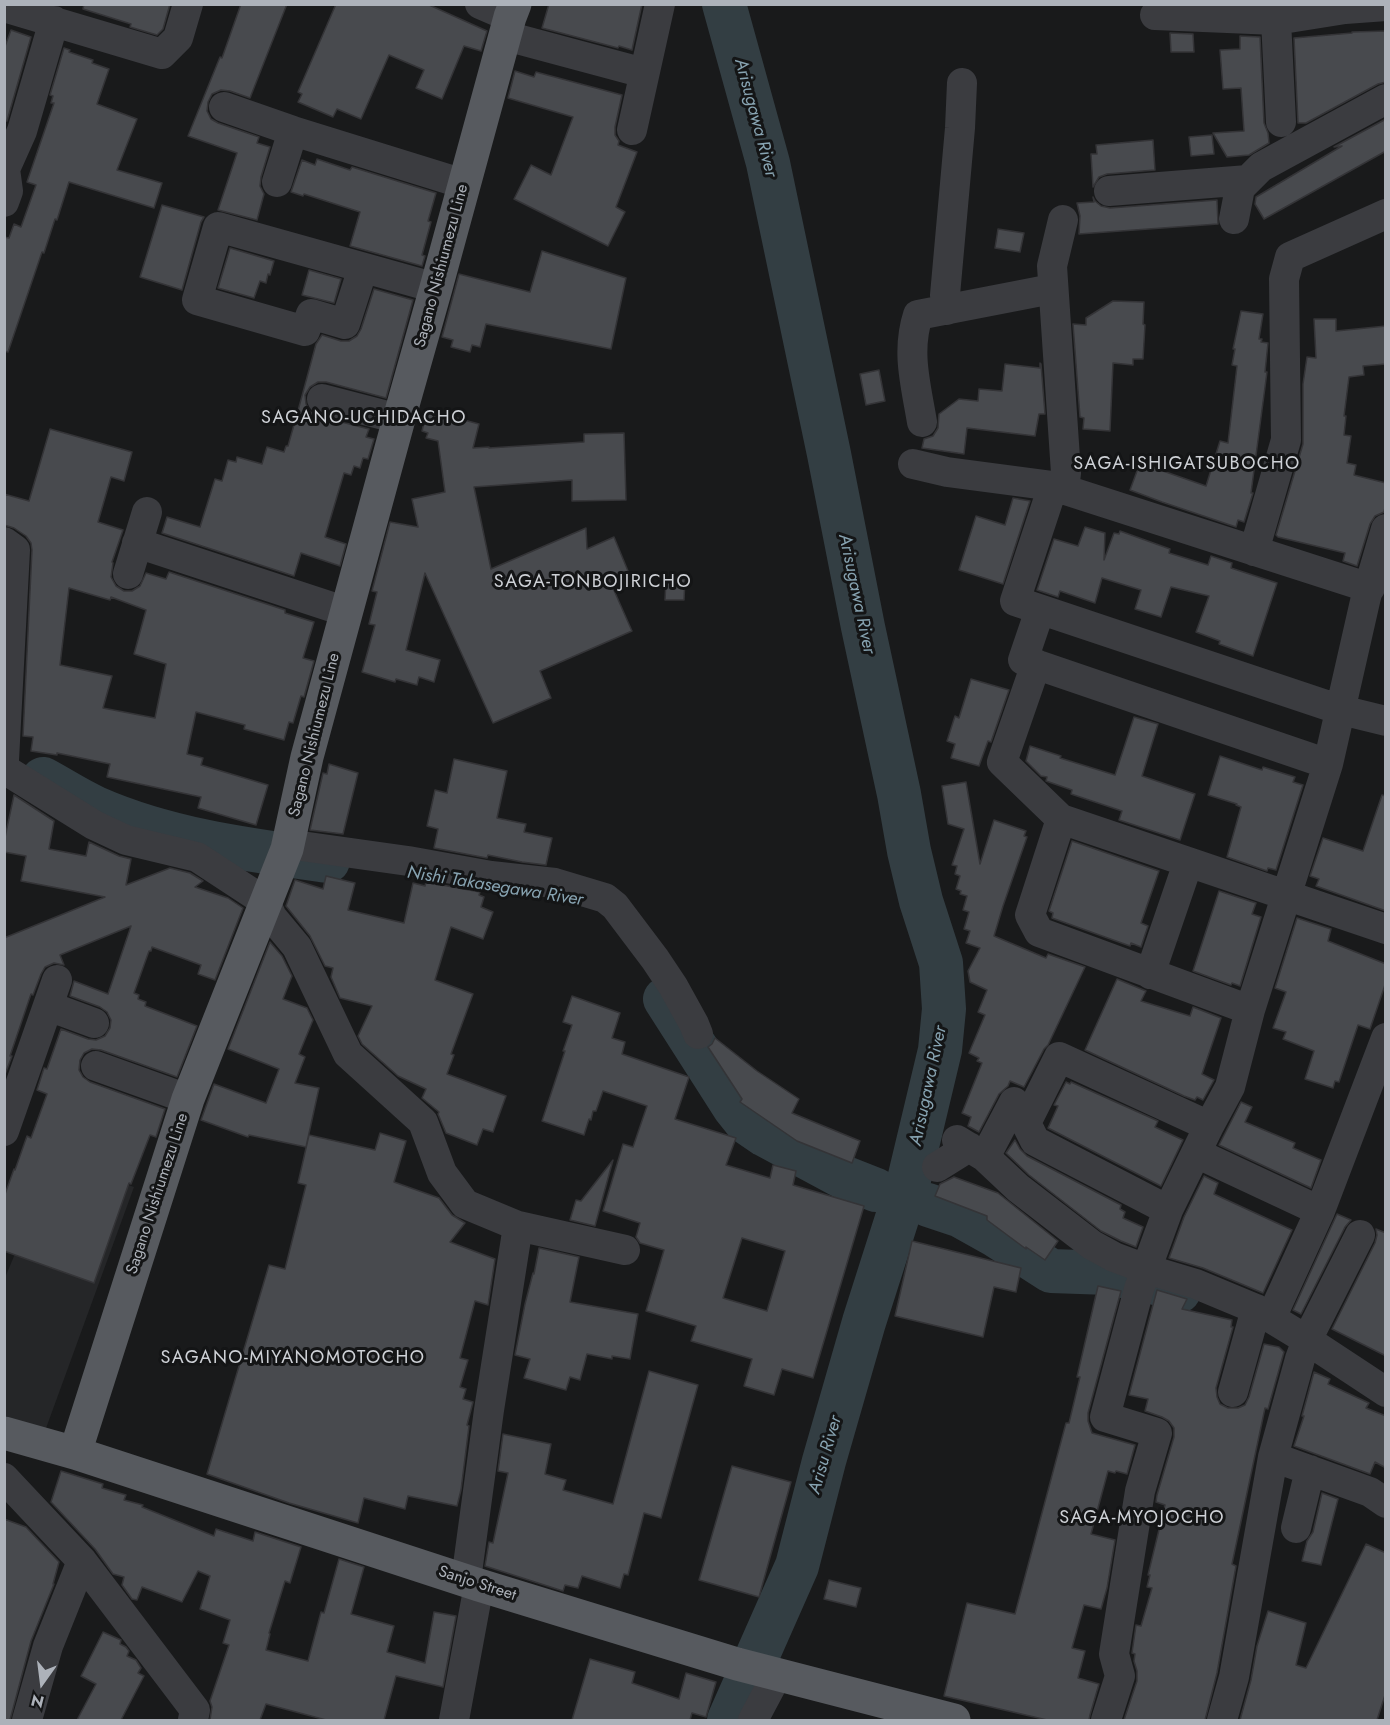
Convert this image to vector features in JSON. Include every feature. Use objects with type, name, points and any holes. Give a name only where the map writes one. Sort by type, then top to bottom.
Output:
[{"type":"main road","name":"Sagano Nishiumezu Line","points":[[75,1453],[188,1100],[286,851],[308,757],[347,612],[510,19]]},
{"type":"main road","name":"Sanjo Street","points":[[4,1433],[75,1453],[472,1582],[737,1664],[914,1715],[954,1720]]},
{"type":"street","points":[[4,7],[162,54],[178,38],[188,4]]},
{"type":"street","points":[[480,4],[510,19],[644,73]]},
{"type":"street","points":[[632,130],[660,4]]},
{"type":"street","points":[[1155,15],[1276,20],[1345,7],[1386,6]]},
{"type":"street","points":[[1276,20],[1281,122]]},
{"type":"street","points":[[4,202],[8,192],[5,169],[22,131],[54,21]]},
{"type":"street","points":[[947,310],[945,295],[962,83]]},
{"type":"street","points":[[1234,219],[1240,188],[1261,167],[1386,99]]},
{"type":"street","points":[[224,107],[464,184]]},
{"type":"street","points":[[277,182],[293,131]]},
{"type":"street","points":[[1109,191],[1248,180]]},
{"type":"street","points":[[1254,551],[1286,440],[1284,279],[1290,256],[1386,214]]},
{"type":"street","points":[[1063,220],[1052,266],[1052,289],[1066,473],[1058,488],[1015,601],[1341,710],[1386,721]]},
{"type":"street","points":[[363,267],[345,324],[311,314],[305,331],[197,300],[218,227],[363,267],[436,288]]},
{"type":"street","points":[[922,422],[911,356],[914,326],[918,315],[1052,289]]},
{"type":"street","points":[[322,399],[399,419]]},
{"type":"street","points":[[913,464],[947,472],[1058,488],[1370,588]]},
{"type":"street","points":[[128,574],[147,512]]},
{"type":"street","points":[[1106,1720],[1120,1676],[1114,1654],[1140,1491],[1157,1434],[1105,1417],[1143,1278],[1168,1210],[1230,1087],[1250,1010],[1328,764],[1366,597],[1386,529]]},
{"type":"street","points":[[4,542],[15,550],[5,741]]},
{"type":"street","points":[[137,543],[347,612]]},
{"type":"street","points":[[1040,610],[1023,660],[1328,764]]},
{"type":"street","points":[[1036,664],[1002,762],[1061,819],[1386,929]]},
{"type":"street","points":[[4,769],[94,825],[126,840],[197,857],[266,904],[272,917],[297,947],[348,1054],[423,1122],[442,1173],[465,1204],[518,1226],[625,1250]]},
{"type":"street","points":[[1061,819],[1030,915],[1039,932],[1250,1010]]},
{"type":"street","points":[[286,851],[408,861],[491,876],[555,883],[605,898],[633,927],[655,959],[673,986],[698,1034]]},
{"type":"street","points":[[1150,974],[1188,863]]},
{"type":"street","points":[[4,1131],[52,993],[94,1023]]},
{"type":"street","points":[[1233,1392],[1258,1318],[1320,1211],[1385,1040]]},
{"type":"street","points":[[1168,1210],[1035,1141],[1026,1123],[1059,1058],[1209,1126]]},
{"type":"street","points":[[96,1066],[188,1100]]},
{"type":"street","points":[[938,1167],[970,1148],[1014,1102]]},
{"type":"street","points":[[970,1148],[1092,1245],[1114,1257],[1143,1278],[1196,1284],[1258,1318],[1303,1349],[1386,1392]]},
{"type":"street","points":[[1196,1153],[1320,1211]]},
{"type":"street","points":[[454,1720],[472,1582],[489,1410],[518,1226]]},
{"type":"street","points":[[1222,1720],[1234,1677],[1273,1457],[1303,1349],[1360,1235]]},
{"type":"street","points":[[1273,1457],[1370,1492],[1386,1503]]},
{"type":"street","points":[[1296,1528],[1310,1470]]},
{"type":"street","points":[[4,1478],[82,1561],[194,1715]]},
{"type":"street","points":[[27,1720],[48,1646],[82,1561]]},
{"type":"street","points":[[753,1720],[774,1674]]},
{"type":"shaded area","points":[[55,1159],[134,1187],[45,1431],[5,1419],[4,1280]]},
{"type":"building","points":[[84,4],[170,4],[163,29],[157,35],[83,9]]},
{"type":"building","points":[[241,4],[287,4],[250,98],[221,90],[212,94],[208,102],[207,111],[211,119],[259,137],[257,143],[270,147],[261,177],[260,186],[264,194],[257,220],[218,210],[237,153],[188,136],[220,57],[222,58]]},
{"type":"building","points":[[336,4],[427,4],[487,31],[481,51],[464,46],[442,99],[416,88],[424,70],[389,55],[361,119],[337,109],[333,117],[298,102],[302,94],[298,92]]},
{"type":"building","points":[[549,4],[642,4],[632,50],[542,28]]},
{"type":"building","points":[[11,30],[31,37],[7,121],[4,121],[4,49]]},
{"type":"building","points":[[1386,31],[1386,82],[1378,84],[1306,123],[1298,123],[1294,38]]},
{"type":"building","points":[[1170,33],[1193,34],[1194,52],[1171,52]]},
{"type":"building","points":[[1240,36],[1260,37],[1264,123],[1269,143],[1249,155],[1227,157],[1213,133],[1244,131],[1241,88],[1223,89],[1220,50],[1240,49]]},
{"type":"building","points":[[64,48],[109,69],[97,104],[137,119],[117,170],[162,183],[154,208],[69,182],[8,352],[4,351],[4,237],[9,238],[14,224],[21,227],[36,185],[27,182],[54,103],[51,103],[53,96],[50,95]]},
{"type":"building","points":[[515,71],[534,77],[536,72],[622,95],[615,135],[619,141],[618,145],[637,152],[616,207],[625,212],[608,246],[514,199],[531,165],[551,175],[573,117],[508,98]]},
{"type":"building","points":[[1386,119],[1386,151],[1264,219],[1255,204],[1256,197],[1342,146],[1334,147]]},
{"type":"building","points":[[1212,135],[1214,154],[1191,156],[1189,137]]},
{"type":"building","points":[[1153,140],[1155,170],[1107,174],[1099,177],[1093,187],[1091,154],[1097,154],[1096,145]]},
{"type":"building","points":[[317,159],[350,170],[352,167],[436,193],[428,221],[431,222],[422,255],[425,256],[422,266],[350,246],[360,212],[291,192],[302,160],[315,165]]},
{"type":"building","points":[[1093,197],[1101,206],[1110,208],[1217,200],[1218,224],[1079,234],[1080,216],[1077,203],[1094,202]]},
{"type":"building","points":[[162,205],[204,217],[182,290],[140,277]]},
{"type":"building","points":[[998,229],[1024,233],[1020,252],[995,248]]},
{"type":"building","points":[[230,248],[274,261],[266,283],[260,281],[254,298],[218,288]]},
{"type":"building","points":[[542,251],[626,278],[611,349],[486,324],[480,347],[472,345],[470,352],[451,347],[453,340],[442,337],[459,274],[530,292]]},
{"type":"building","points":[[309,270],[341,279],[334,303],[302,295]]},
{"type":"building","points":[[374,289],[413,300],[386,398],[326,382],[318,382],[310,387],[305,395],[310,412],[369,429],[366,437],[374,439],[368,459],[363,458],[360,468],[354,466],[351,475],[344,473],[325,537],[346,544],[340,566],[301,553],[294,576],[162,533],[167,517],[200,527],[215,479],[222,481],[228,460],[236,462],[237,457],[262,464],[267,447],[284,452],[288,446],[316,344],[322,335],[341,341],[349,341],[357,336]]},
{"type":"building","points":[[1113,301],[1144,302],[1143,359],[1133,359],[1133,365],[1113,363],[1110,431],[1083,429],[1084,418],[1080,417],[1073,324],[1086,325],[1086,318]]},
{"type":"building","points":[[1241,311],[1263,314],[1259,339],[1262,339],[1261,342],[1268,343],[1265,372],[1267,372],[1251,493],[1253,493],[1244,522],[1238,520],[1236,527],[1130,490],[1140,463],[1206,486],[1220,441],[1228,443],[1237,366],[1232,365],[1235,349],[1233,349]]},
{"type":"building","points":[[1314,319],[1336,319],[1336,331],[1386,326],[1386,364],[1363,366],[1364,375],[1349,377],[1344,416],[1346,416],[1344,435],[1351,436],[1347,463],[1356,465],[1354,475],[1386,483],[1384,512],[1375,516],[1370,524],[1357,566],[1343,561],[1345,553],[1276,535],[1303,444],[1303,384],[1307,357],[1316,358]]},
{"type":"building","points":[[1040,363],[1045,414],[1039,414],[1035,436],[967,428],[964,454],[922,448],[924,439],[933,436],[938,428],[939,414],[959,399],[978,401],[979,389],[1002,391],[1005,364],[1040,368]]},
{"type":"building","points":[[879,370],[885,401],[866,405],[860,374]]},
{"type":"building","points":[[427,410],[479,424],[473,448],[584,442],[584,434],[624,433],[626,500],[572,501],[572,480],[474,487],[491,569],[586,528],[587,549],[614,537],[628,571],[609,579],[632,631],[540,671],[551,698],[493,723],[425,573],[406,650],[440,660],[434,682],[419,677],[417,685],[396,679],[395,682],[362,672],[375,625],[369,624],[377,592],[372,591],[390,522],[418,527],[412,499],[445,492],[438,441],[426,438],[428,433],[422,431]]},
{"type":"building","points":[[50,429],[132,452],[124,481],[111,477],[98,522],[123,530],[112,562],[111,577],[116,586],[124,591],[132,591],[140,586],[146,573],[166,579],[169,572],[285,610],[285,613],[314,622],[303,658],[314,661],[304,697],[301,696],[293,723],[289,722],[284,740],[244,729],[245,725],[196,712],[187,754],[203,758],[201,765],[268,785],[256,825],[198,808],[201,797],[107,777],[110,764],[57,753],[57,755],[31,751],[33,737],[23,736],[32,550],[31,543],[26,536],[4,525],[4,494],[29,501]],"holes":[[[69,588],[110,600],[111,597],[146,610],[134,654],[166,664],[155,718],[103,708],[112,676],[60,665]]]},
{"type":"building","points":[[1013,498],[1030,501],[1003,584],[959,570],[976,516],[1005,525]]},
{"type":"building","points":[[1085,527],[1105,533],[1104,560],[1114,533],[1119,534],[1120,531],[1170,549],[1169,553],[1208,565],[1211,556],[1232,563],[1231,568],[1277,583],[1253,656],[1219,644],[1220,641],[1196,632],[1209,596],[1171,587],[1161,617],[1135,609],[1141,590],[1102,578],[1095,603],[1060,591],[1058,597],[1037,590],[1054,539],[1078,546]]},
{"type":"building","points":[[666,579],[685,579],[684,600],[665,600]]},
{"type":"building","points":[[971,679],[1009,690],[991,742],[988,741],[979,766],[951,758],[955,744],[947,741],[955,716],[959,718]]},
{"type":"building","points":[[1134,717],[1158,724],[1142,776],[1195,794],[1180,840],[1119,820],[1122,811],[1071,794],[1072,790],[1046,781],[1047,777],[1041,776],[1026,761],[1030,746],[1115,775]]},
{"type":"building","points":[[1220,756],[1262,770],[1263,767],[1295,777],[1293,782],[1303,785],[1276,870],[1268,868],[1267,871],[1227,857],[1241,807],[1208,795]]},
{"type":"building","points":[[454,759],[507,771],[497,818],[526,824],[524,832],[552,838],[546,865],[488,855],[487,858],[434,848],[438,829],[427,826],[435,790],[447,793]]},
{"type":"building","points":[[329,764],[358,773],[343,834],[310,830],[323,773],[327,774]]},
{"type":"building","points":[[966,782],[980,864],[994,820],[1026,831],[1024,836],[1027,837],[994,936],[1046,958],[1048,954],[1085,967],[1048,1045],[1024,1087],[1010,1081],[999,1094],[979,1132],[968,1126],[971,1117],[962,1113],[982,1063],[977,1061],[979,1058],[969,1053],[985,1015],[978,1012],[987,990],[970,982],[968,971],[980,948],[966,943],[970,931],[964,929],[969,912],[963,910],[967,896],[960,894],[961,891],[956,889],[960,876],[955,874],[957,866],[952,865],[964,829],[948,824],[942,786]]},
{"type":"building","points":[[14,795],[54,821],[49,849],[86,856],[89,842],[131,859],[126,885],[170,868],[190,873],[203,881],[195,887],[228,898],[243,908],[215,980],[198,974],[201,965],[152,947],[149,951],[134,993],[139,995],[138,999],[146,1002],[145,1006],[197,1026],[177,1077],[101,1050],[92,1049],[84,1053],[80,1060],[79,1070],[90,1082],[165,1109],[156,1137],[150,1135],[131,1184],[129,1183],[94,1283],[4,1251],[4,1197],[27,1136],[31,1138],[47,1094],[37,1090],[61,1029],[96,1040],[105,1036],[110,1028],[111,1020],[107,1012],[100,1007],[70,996],[74,981],[108,994],[131,926],[60,955],[64,965],[54,963],[45,967],[33,995],[31,994],[4,1077],[4,938],[105,897],[21,881],[26,856],[4,852]]},
{"type":"building","points":[[1382,795],[1386,796],[1386,911],[1316,886],[1319,879],[1310,876],[1323,838],[1363,851]]},
{"type":"building","points":[[1072,841],[1159,871],[1141,923],[1148,926],[1141,947],[1131,943],[1130,946],[1052,918],[1053,913],[1049,911]]},
{"type":"building","points":[[326,876],[355,883],[348,910],[404,923],[413,883],[425,886],[426,882],[480,892],[479,895],[484,897],[481,907],[493,912],[483,939],[451,927],[435,980],[473,994],[451,1054],[454,1055],[447,1074],[506,1096],[493,1132],[483,1129],[477,1145],[446,1133],[439,1112],[422,1098],[426,1089],[398,1076],[362,1044],[358,1036],[372,1006],[340,998],[331,977],[333,968],[325,966],[310,936],[286,906],[295,880],[323,889]]},
{"type":"building","points":[[1219,891],[1256,903],[1252,914],[1261,917],[1240,986],[1193,971]]},
{"type":"building","points":[[1297,918],[1331,929],[1328,941],[1386,964],[1386,982],[1370,1029],[1358,1025],[1339,1082],[1335,1081],[1333,1088],[1305,1079],[1314,1051],[1283,1039],[1286,1032],[1273,1028],[1286,992],[1275,988]]},
{"type":"building","points":[[270,942],[282,956],[292,976],[283,999],[307,1008],[313,1020],[299,1054],[305,1057],[295,1083],[319,1088],[306,1147],[249,1135],[248,1137],[201,1120],[214,1084],[266,1103],[279,1069],[228,1049]]},
{"type":"building","points":[[1117,979],[1146,991],[1141,1001],[1190,1016],[1193,1007],[1221,1018],[1202,1074],[1214,1080],[1203,1100],[1184,1096],[1085,1050]]},
{"type":"building","points":[[572,996],[620,1013],[612,1038],[625,1042],[622,1054],[689,1077],[675,1119],[736,1138],[726,1165],[770,1178],[773,1165],[796,1171],[793,1185],[864,1206],[813,1378],[782,1369],[774,1395],[744,1386],[752,1359],[691,1341],[696,1326],[646,1311],[664,1250],[640,1243],[636,1237],[640,1223],[603,1211],[623,1144],[633,1147],[647,1106],[603,1091],[584,1135],[542,1121],[572,1025],[563,1022]],"holes":[[[742,1238],[785,1251],[767,1311],[723,1298]]]},
{"type":"building","points":[[715,1038],[757,1071],[799,1099],[792,1113],[860,1141],[852,1163],[797,1141],[740,1102],[742,1099],[708,1047]]},
{"type":"building","points":[[1066,1082],[1070,1084],[1071,1082],[1158,1121],[1155,1127],[1183,1140],[1161,1186],[1048,1128],[1058,1106],[1054,1105]]},
{"type":"building","points":[[1241,1102],[1252,1107],[1245,1122],[1295,1143],[1293,1148],[1321,1160],[1311,1188],[1219,1145]]},
{"type":"building","points":[[380,1133],[406,1141],[394,1182],[439,1198],[452,1215],[465,1223],[450,1242],[495,1259],[488,1305],[475,1301],[460,1358],[468,1360],[460,1387],[466,1389],[463,1399],[473,1402],[467,1425],[469,1426],[457,1506],[408,1496],[405,1509],[364,1498],[358,1523],[289,1503],[207,1474],[269,1265],[285,1269],[306,1185],[298,1183],[309,1135],[375,1150]]},
{"type":"building","points":[[1015,1140],[1027,1156],[1121,1205],[1120,1209],[1125,1212],[1123,1218],[1143,1227],[1136,1247],[1101,1231],[1029,1175],[1006,1153]]},
{"type":"building","points":[[613,1160],[595,1226],[570,1220],[576,1200],[581,1201]]},
{"type":"building","points":[[1204,1176],[1218,1183],[1214,1194],[1292,1230],[1263,1293],[1203,1268],[1169,1258],[1184,1217]]},
{"type":"building","points":[[954,1177],[998,1193],[1058,1241],[1045,1260],[987,1220],[987,1216],[935,1196],[940,1184]]},
{"type":"building","points":[[1337,1214],[1351,1220],[1345,1227],[1301,1314],[1293,1310]]},
{"type":"building","points":[[1376,1229],[1386,1233],[1386,1356],[1332,1329],[1375,1243]]},
{"type":"building","points":[[912,1241],[1021,1268],[1016,1292],[994,1287],[983,1337],[895,1316]]},
{"type":"building","points":[[539,1248],[579,1257],[570,1302],[638,1314],[630,1359],[612,1356],[612,1359],[587,1354],[580,1380],[570,1377],[566,1390],[524,1378],[530,1359],[515,1355]]},
{"type":"building","points":[[1098,1286],[1121,1291],[1088,1413],[1088,1421],[1092,1433],[1135,1445],[1127,1474],[1108,1471],[1091,1534],[1115,1540],[1101,1609],[1084,1605],[1072,1648],[1085,1651],[1078,1678],[1099,1684],[1089,1720],[1047,1720],[944,1696],[967,1603],[1015,1614],[1066,1423],[1069,1423]]},
{"type":"building","points":[[1157,1290],[1187,1299],[1182,1309],[1232,1320],[1231,1327],[1233,1327],[1216,1388],[1220,1404],[1228,1408],[1245,1405],[1264,1344],[1279,1347],[1284,1352],[1268,1409],[1265,1408],[1232,1564],[1236,1566],[1217,1673],[1205,1720],[1124,1720],[1137,1681],[1135,1654],[1132,1653],[1136,1625],[1141,1626],[1152,1588],[1147,1587],[1150,1575],[1148,1575],[1165,1505],[1156,1502],[1157,1495],[1174,1437],[1174,1428],[1169,1421],[1145,1411],[1148,1399],[1129,1395]]},
{"type":"building","points":[[649,1371],[698,1385],[661,1518],[644,1513],[628,1575],[624,1574],[620,1588],[582,1576],[578,1588],[565,1585],[563,1591],[485,1566],[489,1542],[493,1543],[508,1473],[498,1471],[503,1434],[551,1444],[545,1474],[566,1480],[563,1490],[613,1504]]},
{"type":"building","points":[[1314,1372],[1330,1379],[1328,1384],[1369,1403],[1366,1408],[1386,1416],[1386,1468],[1375,1462],[1370,1474],[1294,1446],[1304,1416],[1302,1416]]},
{"type":"building","points":[[732,1466],[791,1482],[759,1597],[699,1580]]},
{"type":"building","points":[[61,1471],[103,1484],[102,1488],[126,1495],[124,1500],[143,1505],[142,1507],[214,1536],[216,1529],[253,1541],[255,1532],[301,1547],[290,1583],[285,1581],[266,1650],[308,1661],[321,1612],[324,1613],[339,1559],[364,1567],[351,1614],[394,1626],[387,1652],[425,1663],[434,1612],[456,1616],[443,1687],[396,1676],[384,1720],[326,1720],[266,1704],[260,1720],[210,1720],[212,1707],[210,1701],[229,1645],[223,1643],[230,1620],[200,1609],[210,1576],[198,1571],[182,1602],[142,1587],[137,1600],[132,1599],[122,1585],[124,1577],[113,1574],[95,1549],[51,1502]]},
{"type":"building","points":[[1322,1493],[1338,1499],[1321,1565],[1302,1561],[1307,1541],[1313,1532]]},
{"type":"building","points":[[4,1519],[26,1527],[59,1562],[54,1584],[31,1641],[10,1720],[4,1720]]},
{"type":"building","points":[[1366,1544],[1386,1553],[1386,1692],[1377,1720],[1240,1720],[1257,1646],[1268,1611],[1306,1623],[1296,1665],[1306,1668]]},
{"type":"building","points":[[829,1580],[861,1588],[856,1607],[824,1599]]},
{"type":"building","points":[[103,1632],[121,1640],[120,1644],[129,1651],[127,1656],[136,1660],[141,1668],[138,1673],[144,1676],[121,1720],[77,1720],[96,1684],[81,1676]]},
{"type":"building","points":[[590,1659],[635,1672],[632,1683],[679,1699],[686,1673],[716,1682],[706,1717],[692,1713],[690,1720],[572,1720]]},
{"type":"waterway","name":"Arisugawa River","points":[[724,4],[768,163],[909,851],[921,901],[941,963],[944,1009],[940,1050],[908,1184],[864,1322],[797,1566],[729,1720]]},
{"type":"waterway","name":"Nishi Takasegawa River","points":[[43,779],[96,808],[152,828],[210,842],[328,861]]},
{"type":"waterway","name":"Nishi Takasegawa River","points":[[665,999],[746,1122],[765,1135],[843,1177],[876,1190]]},
{"type":"waterway","name":"Nishi Takasegawa River","points":[[928,1205],[961,1216],[1051,1271],[1109,1273],[1156,1283],[1179,1291]]},
{"type":"district","name":"SAGANO-UCHIDACHO","points":[[364,419]]},
{"type":"district","name":"SAGA-ISHIGATSUBOCHO","points":[[1187,465]]},
{"type":"district","name":"SAGA-TONBOJIRICHO","points":[[593,583]]},
{"type":"district","name":"SAGANO-MIYANOMOTOCHO","points":[[293,1359]]},
{"type":"district","name":"SAGA-MYOJOCHO","points":[[1142,1519]]},
{"type":"water label","name":"Arisu River","points":[[826,1455]]}]
